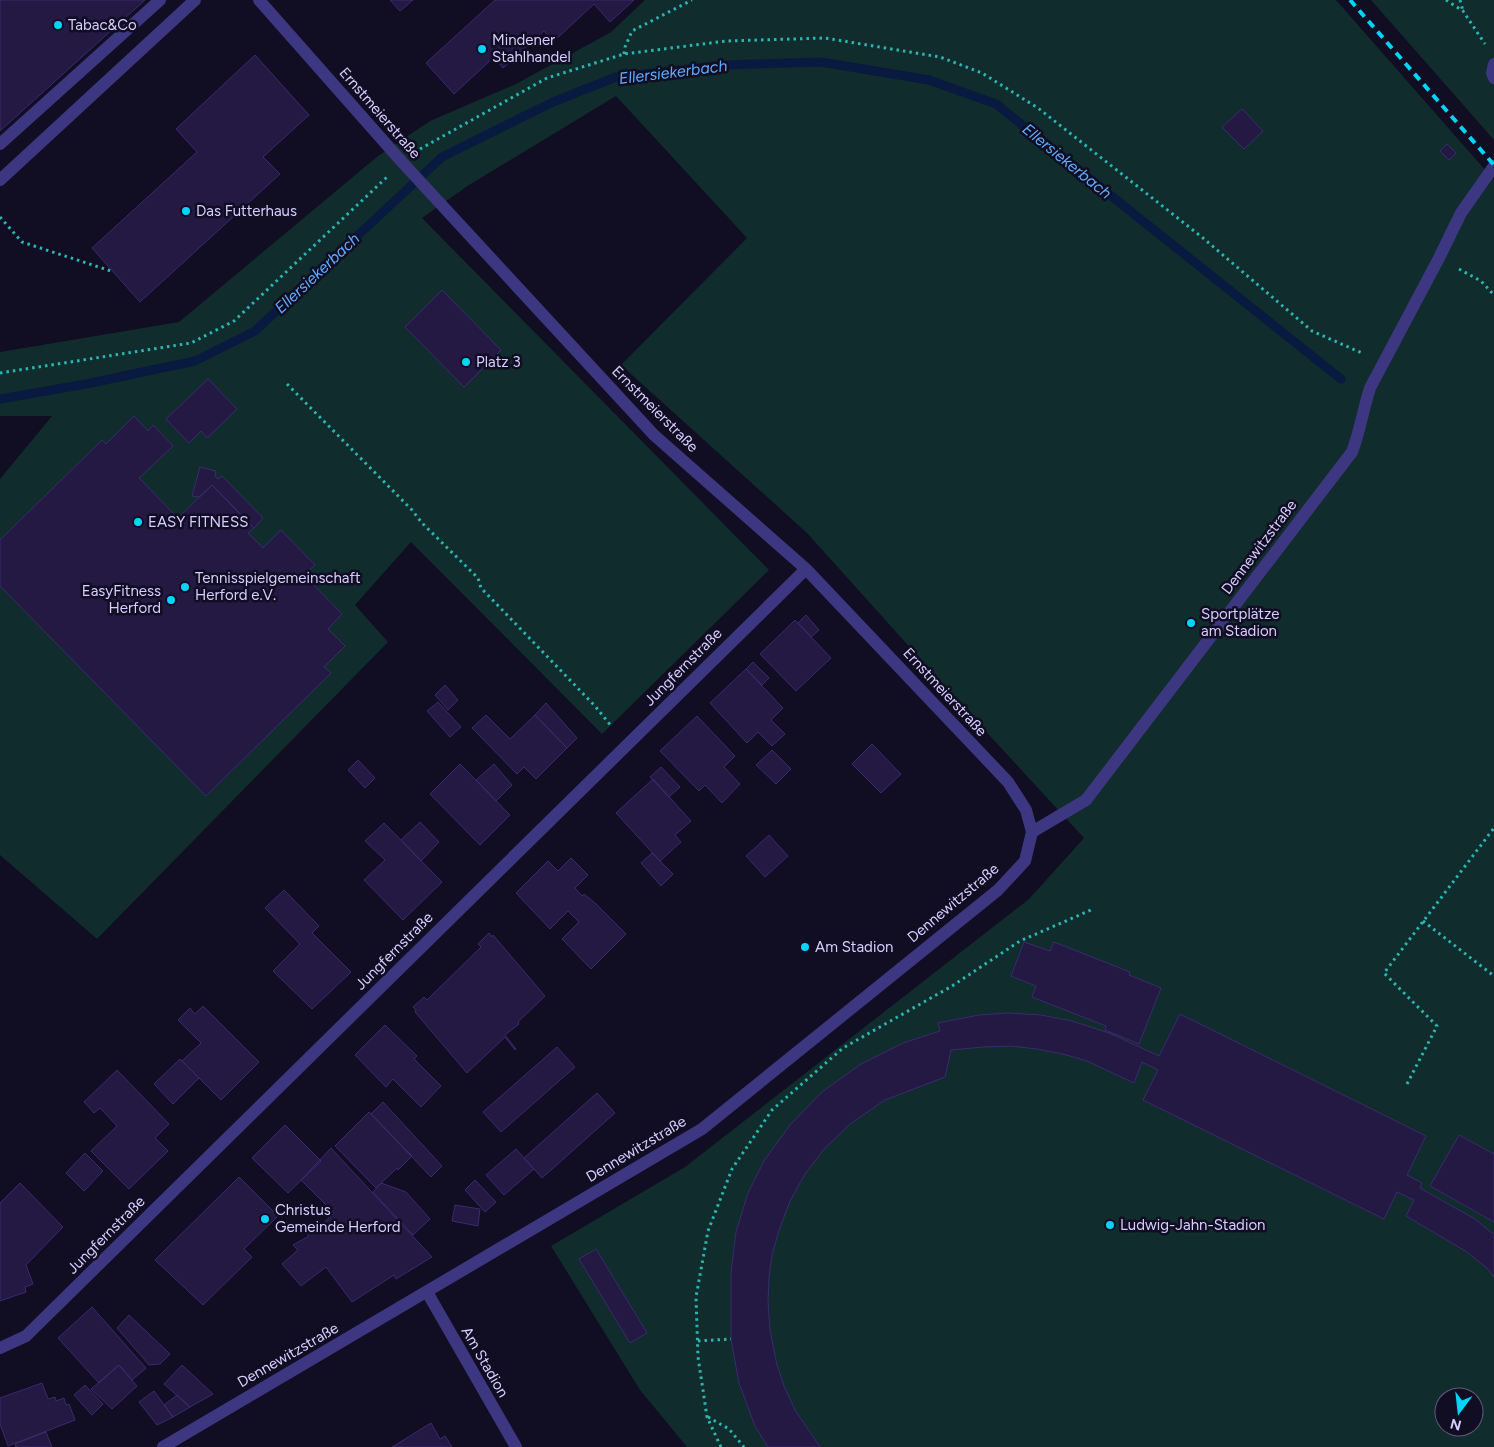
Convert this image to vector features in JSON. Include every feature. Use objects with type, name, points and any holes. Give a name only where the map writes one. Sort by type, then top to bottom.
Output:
[{"type":"street","points":[[0,144],[160,0]]},
{"type":"street","points":[[0,180],[195,0]]},
{"type":"street","name":"Ernstmeierstraße","points":[[259,0],[441,205],[654,435],[806,569],[1008,782],[1026,810],[1032,832]]},
{"type":"street","points":[[1494,64],[1492,73],[1494,78]]},
{"type":"street","name":"Dennewitzstraße","points":[[163,1447],[702,1129],[998,890],[1025,861],[1032,832],[1086,800],[1352,452],[1359,434],[1362,410],[1370,388],[1461,213],[1494,166]]},
{"type":"street","name":"Jungfernstraße","points":[[0,1348],[26,1336],[806,569]]},
{"type":"street","name":"Am Stadion","points":[[427,1292],[516,1447]]},
{"type":"path","points":[[624,54],[632,31],[692,0]]},
{"type":"path","points":[[1446,0],[1463,11]]},
{"type":"path","points":[[1460,0],[1463,11],[1489,49]]},
{"type":"path","points":[[0,373],[191,342],[234,321],[406,166],[423,146],[547,78],[624,54],[726,42],[825,38],[940,57],[982,72],[1038,108],[1203,238],[1312,331],[1384,363]]},
{"type":"path","points":[[0,218],[22,242],[114,272]]},
{"type":"path","points":[[1439,258],[1481,281],[1494,294]]},
{"type":"path","points":[[287,384],[478,578],[481,588],[595,706],[627,746]]},
{"type":"path","points":[[1407,1084],[1437,1026],[1384,973],[1494,828]]},
{"type":"path","points":[[721,1447],[708,1417],[698,1357],[696,1296],[708,1231],[732,1168],[772,1110],[843,1048],[952,986],[1020,940],[1092,910]]},
{"type":"path","points":[[1423,922],[1494,976]]},
{"type":"path","points":[[698,1341],[731,1339]]},
{"type":"path","points":[[708,1417],[729,1429],[744,1447]]},
{"type":"green space","points":[[645,0],[1336,0],[1494,180],[1494,1447],[687,1447],[640,1390],[551,1246],[685,1167],[1029,899],[1084,838],[807,533],[621,365],[747,238],[616,96],[469,185],[422,218],[769,570],[602,734],[411,542],[355,605],[388,642],[97,939],[0,855],[0,479],[52,416],[0,416],[0,352],[179,322],[378,156],[430,121],[516,84],[611,32]]},
{"type":"green space","points":[[1371,0],[1494,0],[1494,140]]},
{"type":"building","points":[[0,0],[145,0],[0,131]]},
{"type":"building","points":[[390,0],[413,0],[400,11]]},
{"type":"building","name":"Mindener Stahlhandel","points":[[495,0],[634,0],[610,22],[594,4],[553,42],[544,31],[503,68],[494,57],[454,94],[426,63]]},
{"type":"building","points":[[255,55],[309,115],[263,157],[280,174],[140,302],[92,248],[197,152],[176,129]]},
{"type":"building","points":[[1242,109],[1263,131],[1244,149],[1222,127]]},
{"type":"building","points":[[1447,144],[1456,153],[1449,160],[1440,151]]},
{"type":"building","points":[[442,290],[501,350],[464,387],[405,327]]},
{"type":"building","points":[[208,379],[237,409],[207,438],[201,431],[189,443],[166,419]]},
{"type":"building","name":"EasyFitness Herford","points":[[134,416],[148,431],[153,425],[173,446],[139,478],[178,518],[212,485],[254,528],[248,533],[263,548],[281,530],[315,565],[304,575],[342,614],[328,629],[345,646],[324,667],[331,673],[206,796],[0,586],[0,540],[102,440],[106,444]]},
{"type":"building","points":[[200,467],[216,471],[215,476],[218,479],[222,476],[263,518],[254,528],[212,485],[199,497],[192,496]]},
{"type":"building","points":[[806,615],[819,630],[811,637],[798,623]]},
{"type":"building","points":[[795,620],[831,658],[796,691],[760,654]]},
{"type":"building","points":[[753,662],[769,678],[762,685],[746,669]]},
{"type":"building","points":[[746,669],[783,708],[771,720],[785,734],[772,746],[758,732],[747,743],[710,703]]},
{"type":"building","points":[[445,685],[458,700],[448,710],[435,695]]},
{"type":"building","points":[[438,702],[461,727],[450,737],[427,711]]},
{"type":"building","points":[[546,703],[577,738],[567,748],[535,715]]},
{"type":"building","points":[[486,715],[510,739],[535,715],[567,748],[536,779],[524,767],[517,774],[472,728]]},
{"type":"building","points":[[697,716],[735,756],[724,767],[740,784],[722,803],[705,785],[699,791],[660,751]]},
{"type":"building","points":[[872,744],[901,774],[881,793],[852,764]]},
{"type":"building","points":[[772,750],[791,769],[776,784],[756,765]]},
{"type":"building","points":[[358,760],[375,778],[365,788],[348,770]]},
{"type":"building","points":[[460,764],[510,815],[480,845],[430,794]]},
{"type":"building","points":[[494,764],[512,785],[496,801],[476,780]]},
{"type":"building","points":[[661,767],[680,787],[669,797],[650,777]]},
{"type":"building","points":[[653,779],[691,821],[675,835],[681,842],[660,861],[616,813]]},
{"type":"building","points":[[420,822],[439,842],[421,861],[401,840]]},
{"type":"building","points":[[384,823],[442,882],[403,920],[364,880],[385,860],[365,841]]},
{"type":"building","points":[[769,835],[788,856],[765,877],[746,856]]},
{"type":"building","points":[[652,853],[673,874],[661,886],[641,863]]},
{"type":"building","points":[[571,858],[588,875],[575,888],[582,896],[584,894],[595,903],[626,934],[591,969],[562,939],[579,922],[568,911],[550,929],[516,893],[548,861],[558,871]]},
{"type":"building","points":[[284,890],[319,926],[312,933],[351,972],[312,1009],[273,971],[300,944],[265,908]]},
{"type":"building","points":[[489,933],[492,937],[493,935],[545,996],[518,1022],[519,1024],[505,1035],[515,1050],[505,1037],[467,1073],[415,1012],[416,1010],[413,1007],[424,997],[427,1000],[481,947],[478,944]]},
{"type":"building","points":[[1024,942],[1050,951],[1054,942],[1130,972],[1129,975],[1161,988],[1139,1044],[1105,1030],[1106,1026],[1032,997],[1036,986],[1011,976]]},
{"type":"building","points":[[203,1006],[259,1062],[221,1100],[182,1061],[201,1043],[178,1020],[190,1008],[195,1014]]},
{"type":"building","points":[[1008,1013],[1041,1015],[1072,1021],[1109,1033],[1159,1056],[1180,1014],[1426,1136],[1407,1175],[1422,1183],[1420,1188],[1475,1219],[1494,1235],[1494,1277],[1488,1269],[1467,1252],[1406,1216],[1414,1200],[1397,1192],[1384,1219],[1143,1100],[1158,1070],[1142,1062],[1134,1083],[1087,1061],[1037,1049],[1011,1046],[951,1050],[945,1077],[885,1100],[850,1124],[825,1148],[805,1174],[790,1201],[772,1255],[768,1302],[770,1330],[777,1365],[784,1386],[795,1410],[820,1447],[768,1447],[755,1426],[739,1383],[731,1339],[731,1273],[736,1232],[748,1193],[764,1161],[790,1125],[822,1092],[861,1064],[903,1043],[940,1031],[938,1023],[979,1015]]},
{"type":"building","points":[[385,1025],[417,1056],[414,1059],[441,1086],[421,1107],[393,1079],[386,1087],[355,1055]]},
{"type":"building","points":[[557,1047],[575,1067],[501,1132],[483,1112]]},
{"type":"building","points":[[180,1059],[199,1078],[173,1104],[154,1084]]},
{"type":"building","points":[[117,1070],[169,1124],[155,1138],[168,1151],[129,1189],[91,1151],[117,1126],[100,1108],[94,1113],[84,1102]]},
{"type":"building","points":[[597,1093],[615,1113],[542,1178],[524,1158]]},
{"type":"building","points":[[383,1102],[442,1166],[431,1177],[371,1114]]},
{"type":"building","points":[[369,1112],[412,1156],[376,1188],[335,1146]]},
{"type":"building","points":[[285,1125],[321,1161],[288,1193],[252,1158]]},
{"type":"building","points":[[1459,1135],[1494,1154],[1494,1222],[1430,1186]]},
{"type":"building","points":[[331,1148],[432,1257],[396,1279],[394,1275],[352,1302],[326,1267],[301,1286],[282,1264],[298,1250],[293,1245],[309,1236],[301,1227],[306,1223],[314,1232],[334,1213],[301,1180]]},
{"type":"building","points":[[516,1149],[534,1169],[504,1195],[486,1175]]},
{"type":"building","points":[[85,1153],[103,1171],[84,1191],[66,1173]]},
{"type":"building","points":[[239,1177],[278,1216],[244,1249],[252,1257],[203,1305],[155,1260]]},
{"type":"building","points":[[475,1180],[496,1202],[485,1212],[465,1190]]},
{"type":"building","points":[[20,1183],[63,1227],[26,1265],[33,1284],[25,1287],[26,1292],[0,1301],[0,1203]]},
{"type":"building","points":[[381,1183],[406,1192],[430,1219],[413,1235],[373,1192]]},
{"type":"building","points":[[455,1205],[480,1209],[478,1226],[452,1221]]},
{"type":"building","points":[[596,1249],[647,1333],[630,1343],[579,1259]]},
{"type":"building","points":[[92,1307],[146,1368],[132,1380],[119,1365],[99,1383],[58,1338]]},
{"type":"building","points":[[129,1315],[170,1354],[160,1364],[149,1365],[117,1328]]},
{"type":"building","points":[[119,1365],[137,1386],[112,1409],[91,1389]]},
{"type":"building","points":[[182,1365],[213,1394],[190,1407],[164,1384]]},
{"type":"building","points":[[42,1383],[48,1399],[55,1397],[56,1401],[64,1398],[66,1405],[69,1404],[75,1420],[8,1446],[0,1424],[0,1398]]},
{"type":"building","points":[[85,1385],[103,1404],[92,1415],[74,1395]]},
{"type":"building","points":[[154,1391],[173,1417],[157,1425],[139,1402]]},
{"type":"building","points":[[177,1395],[190,1407],[173,1417],[164,1405]]},
{"type":"building","points":[[431,1423],[440,1439],[445,1436],[452,1447],[392,1447]]},
{"type":"building","points":[[46,1432],[52,1447],[16,1447],[15,1444]]},
{"type":"waterway","name":"Ellersiekerbach","points":[[0,399],[86,384],[195,361],[255,331],[442,157],[553,102],[616,77],[724,65],[821,62],[929,80],[996,104],[1341,379]]},
{"type":"railway","points":[[1350,0],[1494,165]]},
{"type":"place","name":"Tabac&Co","points":[[58,25]]},
{"type":"place","name":"Mindener Stahlhandel","points":[[482,49]]},
{"type":"place","name":"Das Futterhaus","points":[[186,211]]},
{"type":"place","name":"Platz 3","points":[[466,362]]},
{"type":"place","name":"EASY FITNESS","points":[[138,522]]},
{"type":"place","name":"Tennisspielgemeinschaft Herford e.V.","points":[[185,587]]},
{"type":"place","name":"EasyFitness Herford","points":[[171,600]]},
{"type":"place","name":"Sportplätze am Stadion","points":[[1191,623]]},
{"type":"place","name":"Am Stadion","points":[[805,947]]},
{"type":"place","name":"Christus Gemeinde Herford","points":[[265,1219]]},
{"type":"place","name":"Ludwig-Jahn-Stadion","points":[[1110,1225]]}]
